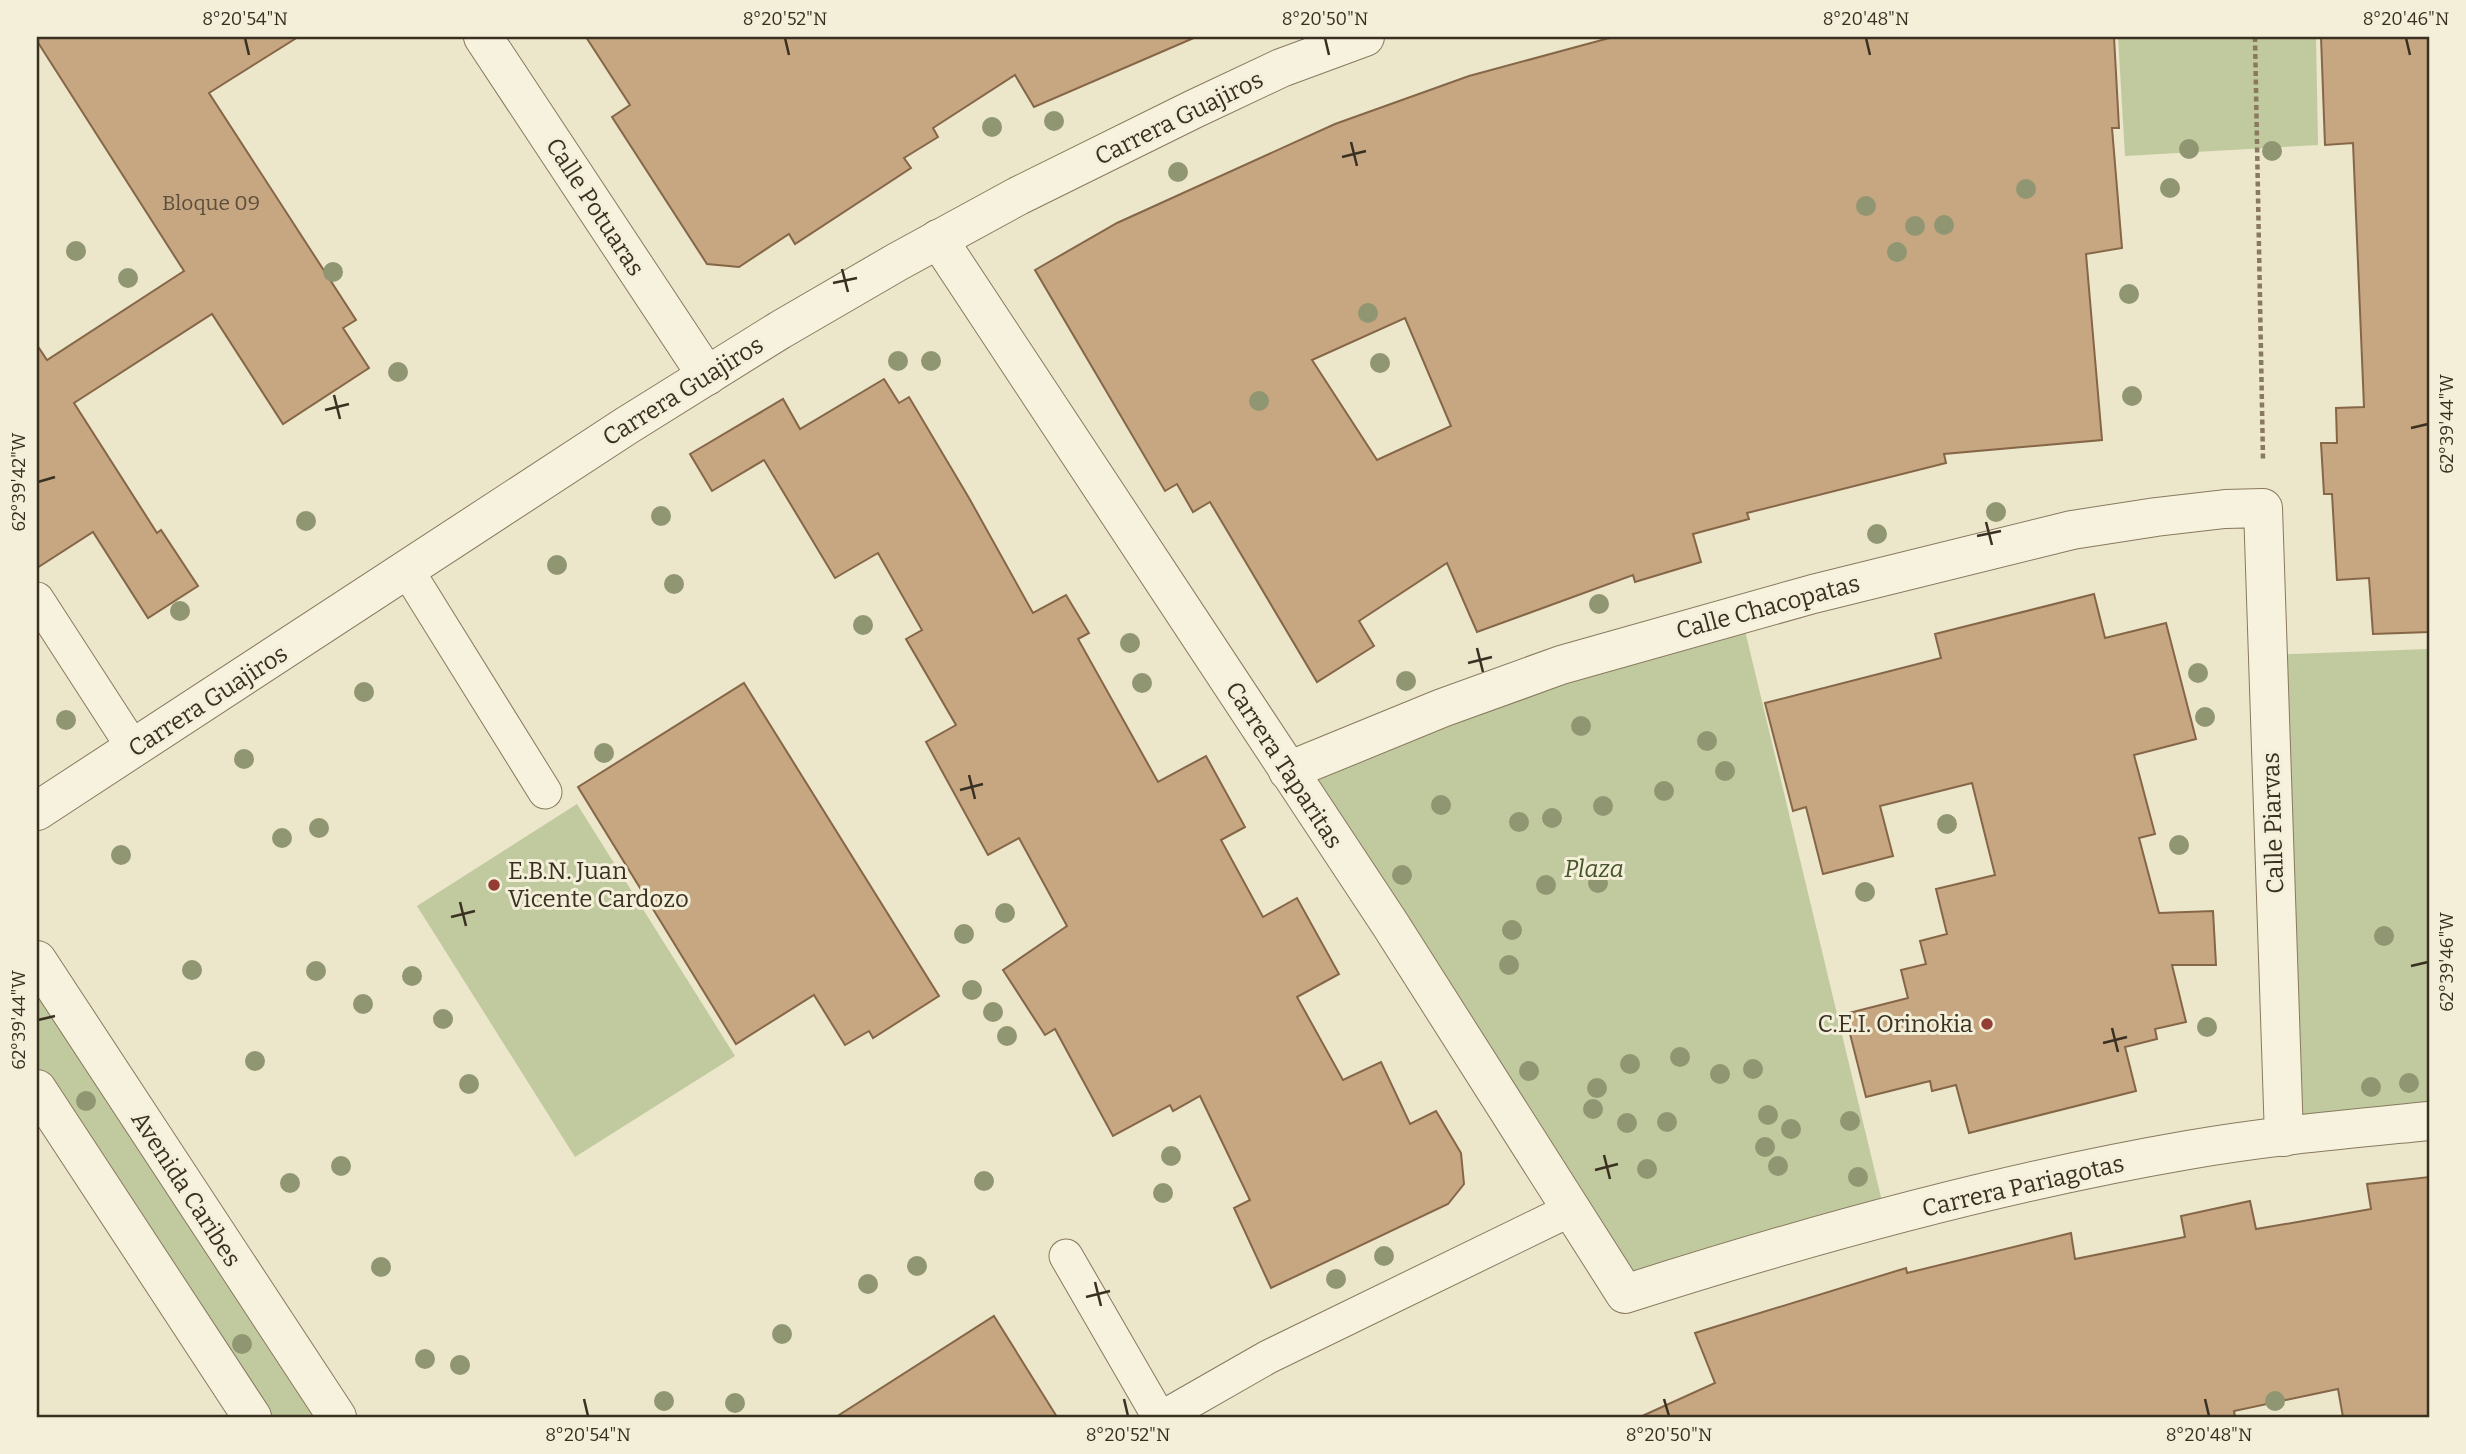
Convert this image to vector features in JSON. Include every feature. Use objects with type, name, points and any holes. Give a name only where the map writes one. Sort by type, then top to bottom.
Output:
[{"type":"street","name":"Calle Potuaras","points":[[483,37],[707,376]]},
{"type":"street","name":"Carrera Guajiros","points":[[37,811],[626,425],[780,330],[1018,196],[1281,68],[1365,37]]},
{"type":"street","name":"Carrera Taparitas","points":[[938,239],[1390,924],[1625,1294]]},
{"type":"street","name":"Calle Chacopatas","points":[[1288,771],[1442,708],[1561,665],[1813,594],[2072,530],[2183,514],[2263,508]]},
{"type":"street","name":"Calle Piarvas","points":[[2263,508],[2284,1137]]},
{"type":"street","name":"Avenida Caribes","points":[[37,960],[337,1417]]},
{"type":"street","points":[[37,1089],[252,1417]]},
{"type":"street","name":"Carrera Pariagotas","points":[[1625,1294],[1859,1224],[2087,1169],[2190,1150],[2429,1121]]},
{"type":"lane","points":[[407,570],[545,792]]},
{"type":"lane","points":[[37,599],[134,749]]},
{"type":"lane","points":[[1066,1256],[1161,1417],[1268,1357],[1572,1209]]},
{"type":"path","points":[[2255,37],[2263,508]]},
{"type":"green space","points":[[2118,37],[2316,37],[2318,145],[2125,156]]},
{"type":"green space","name":"Plaza","points":[[1741,614],[1886,1218],[1625,1294],[1288,771]]},
{"type":"green space","points":[[2429,649],[2429,1121],[2284,1137],[2268,655]]},
{"type":"green space","points":[[577,804],[735,1056],[575,1157],[417,906]]},
{"type":"green space","points":[[37,960],[337,1417],[252,1417],[37,1089]]},
{"type":"building","points":[[37,37],[298,37],[209,93],[356,320],[343,328],[369,368],[283,424],[212,314],[74,403],[157,533],[161,530],[198,586],[148,618],[93,532],[37,568],[37,345],[47,360],[184,271],[37,41]]},
{"type":"building","points":[[586,37],[1196,37],[1034,107],[1015,75],[933,128],[938,137],[904,158],[911,168],[795,244],[789,234],[739,267],[707,264],[612,117],[630,105]]},
{"type":"building","points":[[1613,37],[2114,37],[2119,128],[2112,128],[2122,248],[2086,254],[2102,440],[1944,454],[1946,463],[1747,513],[1749,519],[1693,534],[1701,562],[1635,582],[1633,575],[1477,632],[1447,563],[1359,621],[1374,646],[1317,682],[1210,502],[1193,512],[1177,484],[1165,491],[1035,270],[1117,223],[1335,124],[1469,76]],"holes":[[[1405,318],[1451,426],[1377,460],[1312,360]]]},
{"type":"building","points":[[2321,37],[2429,37],[2429,632],[2373,634],[2369,578],[2337,580],[2332,494],[2324,494],[2321,443],[2337,443],[2336,408],[2364,407],[2353,143],[2325,145]]},
{"type":"building","points":[[884,379],[899,403],[909,397],[1033,613],[1066,595],[1089,633],[1078,639],[1158,782],[1206,756],[1245,827],[1221,840],[1263,917],[1297,898],[1339,974],[1297,997],[1343,1080],[1381,1062],[1410,1124],[1436,1111],[1461,1153],[1464,1184],[1448,1204],[1271,1288],[1234,1208],[1250,1200],[1200,1096],[1173,1111],[1170,1105],[1113,1136],[1055,1029],[1045,1035],[1003,970],[1067,926],[1019,838],[988,855],[926,742],[956,725],[906,639],[922,630],[878,553],[835,578],[764,460],[712,491],[690,454],[783,399],[800,429]]},
{"type":"building","points":[[2094,594],[2105,638],[2166,623],[2196,739],[2134,755],[2155,834],[2139,838],[2159,913],[2213,911],[2216,965],[2172,965],[2186,1022],[2155,1029],[2157,1039],[2125,1047],[2136,1091],[1969,1133],[1956,1085],[1932,1091],[1930,1081],[1866,1097],[1845,1014],[1908,998],[1901,970],[1926,964],[1920,941],[1947,934],[1936,889],[1995,875],[1972,783],[1880,806],[1893,856],[1823,874],[1806,807],[1793,811],[1765,703],[1941,658],[1935,634]]},
{"type":"building","points":[[744,683],[939,996],[873,1038],[869,1031],[845,1045],[814,995],[736,1044],[578,787]]},
{"type":"building","points":[[2429,1177],[2429,1417],[2343,1417],[2338,1389],[2234,1411],[2235,1417],[1640,1417],[1715,1383],[1695,1333],[1906,1268],[1907,1273],[2071,1233],[2075,1259],[2185,1237],[2181,1216],[2250,1201],[2256,1229],[2309,1220],[2371,1209],[2367,1184]]},
{"type":"building","points":[[994,1316],[1057,1417],[836,1417]]},
{"type":"place","name":"E.B.N. Juan Vicente Cardozo","points":[[494,885]]},
{"type":"place","name":"C.E.I. Orinokia","points":[[1987,1024]]}]
